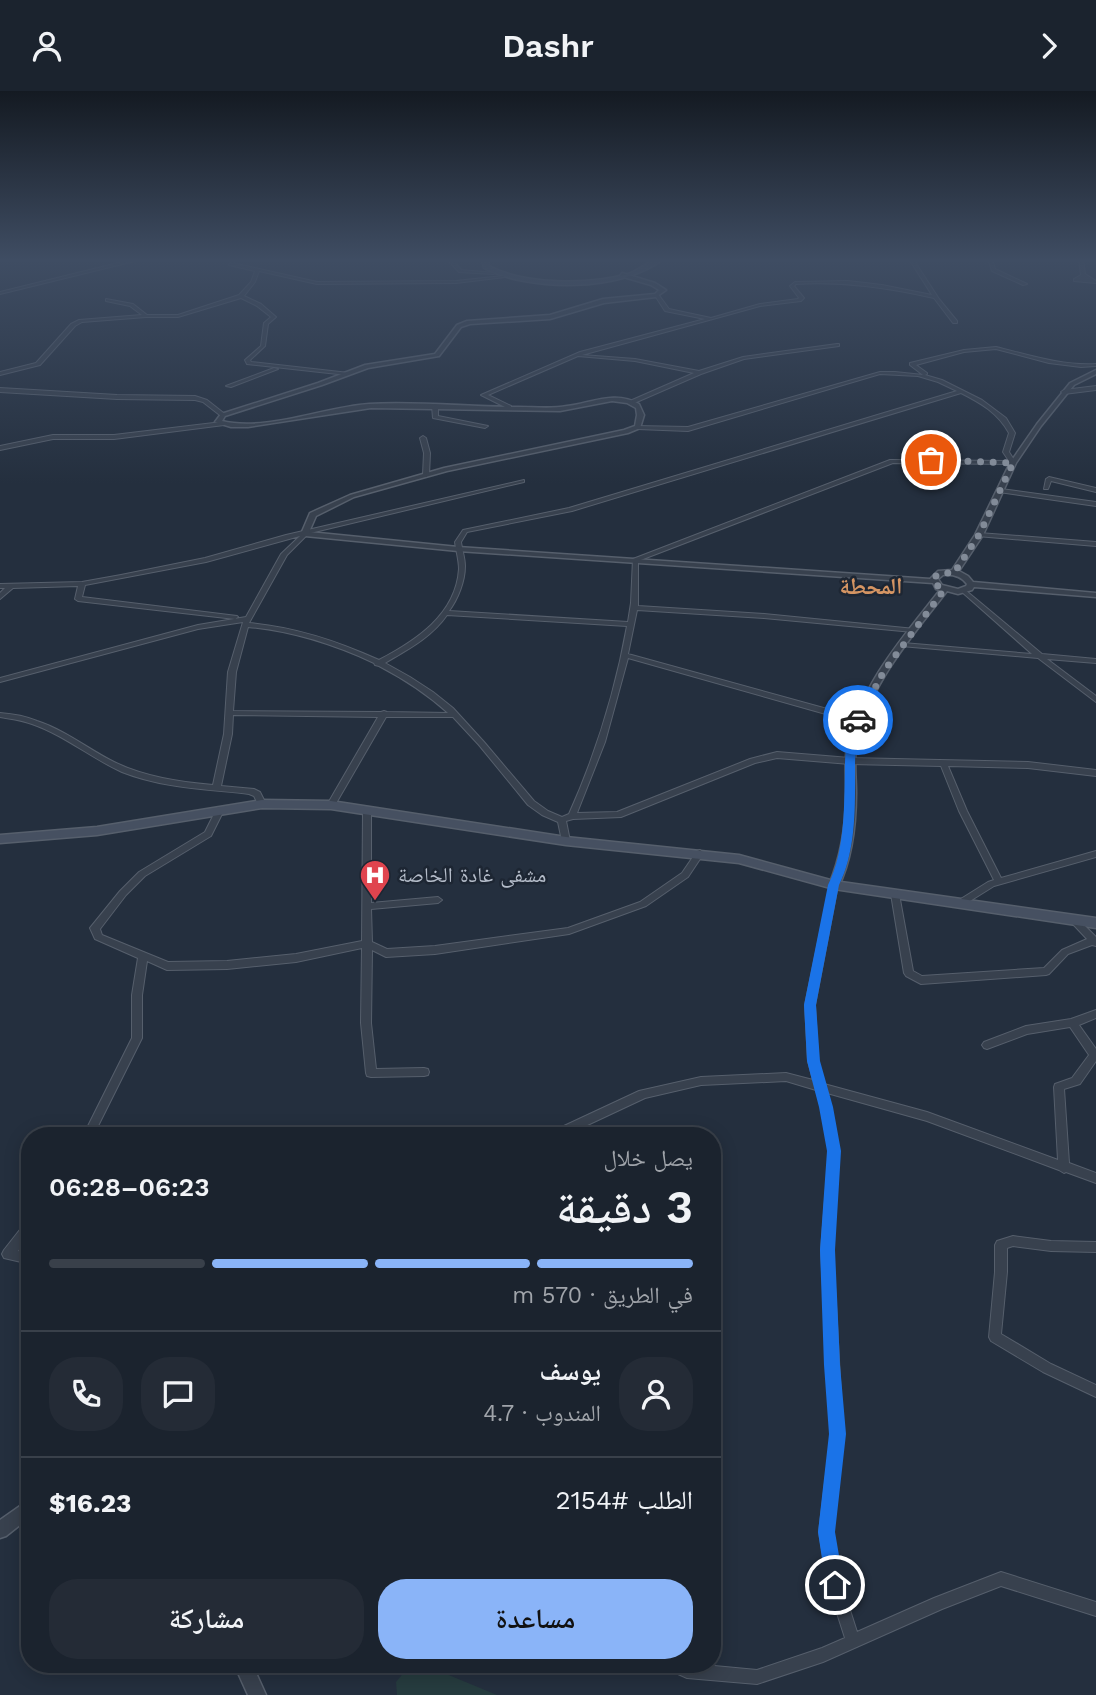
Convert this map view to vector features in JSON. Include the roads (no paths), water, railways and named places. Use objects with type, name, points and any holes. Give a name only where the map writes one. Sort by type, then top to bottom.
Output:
[{"type":"main road","points":[[0,839],[97,831],[262,804],[331,805],[566,841],[700,853],[739,859],[834,885],[1096,922]]},
{"type":"street","points":[[0,374],[38,364],[65,334]]},
{"type":"street","points":[[265,334],[263,346],[247,359],[249,363],[347,374]]},
{"type":"street","points":[[453,334],[437,355],[385,362],[223,415],[218,422],[228,427],[253,425],[346,407],[559,409],[612,400],[632,402],[699,373],[743,358],[837,345]]},
{"type":"street","points":[[509,407],[484,395],[512,381],[578,356],[648,334]]},
{"type":"street","points":[[1013,463],[1006,452],[1012,433],[1003,419],[980,401],[912,364],[964,351],[996,348],[1049,362],[1096,365]]},
{"type":"street","points":[[578,356],[635,360],[699,373]]},
{"type":"street","points":[[229,386],[278,368]]},
{"type":"street","points":[[954,573],[979,535],[1013,463],[1064,392],[1072,384],[1096,372]]},
{"type":"street","points":[[217,787],[226,747],[232,672],[246,622],[284,554],[291,544],[305,534],[313,515],[332,505],[426,475],[638,427],[688,429],[880,373],[918,375],[940,381]]},
{"type":"street","points":[[1064,392],[1096,388]]},
{"type":"street","points":[[0,390],[117,397],[195,398],[205,401],[223,415]]},
{"type":"street","points":[[377,664],[406,649],[448,613],[461,575],[462,559],[458,542],[466,531],[570,510],[960,392]]},
{"type":"street","points":[[632,402],[640,408],[642,417],[638,427]]},
{"type":"street","points":[[435,406],[435,417],[485,426]]},
{"type":"street","points":[[0,448],[53,436],[114,437],[222,424]]},
{"type":"street","points":[[423,437],[427,453],[426,475]]},
{"type":"street","points":[[635,560],[892,461],[1013,463]]},
{"type":"street","points":[[1046,488],[1049,479],[1096,490]]},
{"type":"street","points":[[0,586],[82,584],[206,560],[522,481]]},
{"type":"street","points":[[1001,491],[1096,505]]},
{"type":"street","points":[[305,534],[458,549],[933,581],[944,590],[964,591],[1096,700]]},
{"type":"street","points":[[979,535],[1096,544]]},
{"type":"street","points":[[572,816],[584,790],[623,655],[634,608],[635,560]]},
{"type":"street","points":[[933,581],[936,575],[954,573],[966,577],[971,584],[1096,595]]},
{"type":"street","points":[[82,584],[78,599],[273,626],[294,630],[351,651],[427,691],[455,715],[531,803],[562,820]]},
{"type":"street","points":[[964,591],[971,584]]},
{"type":"street","points":[[0,597],[11,586]]},
{"type":"street","points":[[853,1642],[835,1585],[826,1532],[838,1434],[827,1250],[834,1151],[813,1061],[810,1005],[834,885],[843,867],[850,761],[857,720],[873,688],[944,590]]},
{"type":"street","points":[[634,608],[764,615],[913,630]]},
{"type":"street","points":[[448,613],[630,624]]},
{"type":"street","points":[[0,680],[198,627],[246,622]]},
{"type":"street","points":[[903,645],[1096,661]]},
{"type":"street","points":[[623,655],[857,720]]},
{"type":"street","points":[[229,713],[455,715]]},
{"type":"street","points":[[331,805],[384,713]]},
{"type":"street","points":[[0,715],[19,716],[45,724],[129,772],[201,787],[251,790],[257,794],[262,804]]},
{"type":"street","points":[[562,820],[572,816],[618,815],[753,761],[777,755],[850,761],[1028,765],[1096,773]]},
{"type":"street","points":[[943,762],[963,811],[999,882]]},
{"type":"street","points":[[220,810],[208,834],[142,874],[123,893],[95,928],[98,937],[167,965],[227,965],[296,958],[367,944],[386,953],[435,950],[569,931],[643,904],[685,875],[700,853]]},
{"type":"street","points":[[367,811],[369,906],[366,1023],[371,1073],[424,1072]]},
{"type":"street","points":[[562,820],[566,841]]},
{"type":"street","points":[[958,904],[999,882],[1096,853]]},
{"type":"street","points":[[895,894],[909,973],[921,980],[958,975],[1022,975],[1046,971],[1065,952],[1095,941],[1074,920]]},
{"type":"street","points":[[369,906],[438,900]]},
{"type":"street","points":[[92,1127],[137,1038],[137,995],[143,956]]},
{"type":"street","points":[[987,1045],[1026,1030],[1072,1023],[1096,1014]]},
{"type":"street","points":[[1064,1168],[1059,1087],[1076,1081],[1095,1055],[1072,1023]]},
{"type":"street","points":[[572,1127],[643,1094],[701,1081],[786,1077],[927,1117],[1096,1178]]},
{"type":"street","points":[[21,1235],[4,1252],[21,1257]]},
{"type":"street","points":[[1096,1247],[1051,1247],[1013,1241],[1001,1245],[995,1337],[1047,1368],[1096,1391]]},
{"type":"street","points":[[0,1530],[21,1514]]},
{"type":"street","points":[[710,1673],[757,1677],[823,1655],[939,1603],[1001,1579],[1096,1609]]},
{"type":"street","points":[[247,1673],[257,1695]]},
{"type":"place","name":"مشفى غادة الخاصة","points":[[375,902]]},
{"type":"district","name":"المحطة","points":[[871,586]]}]
